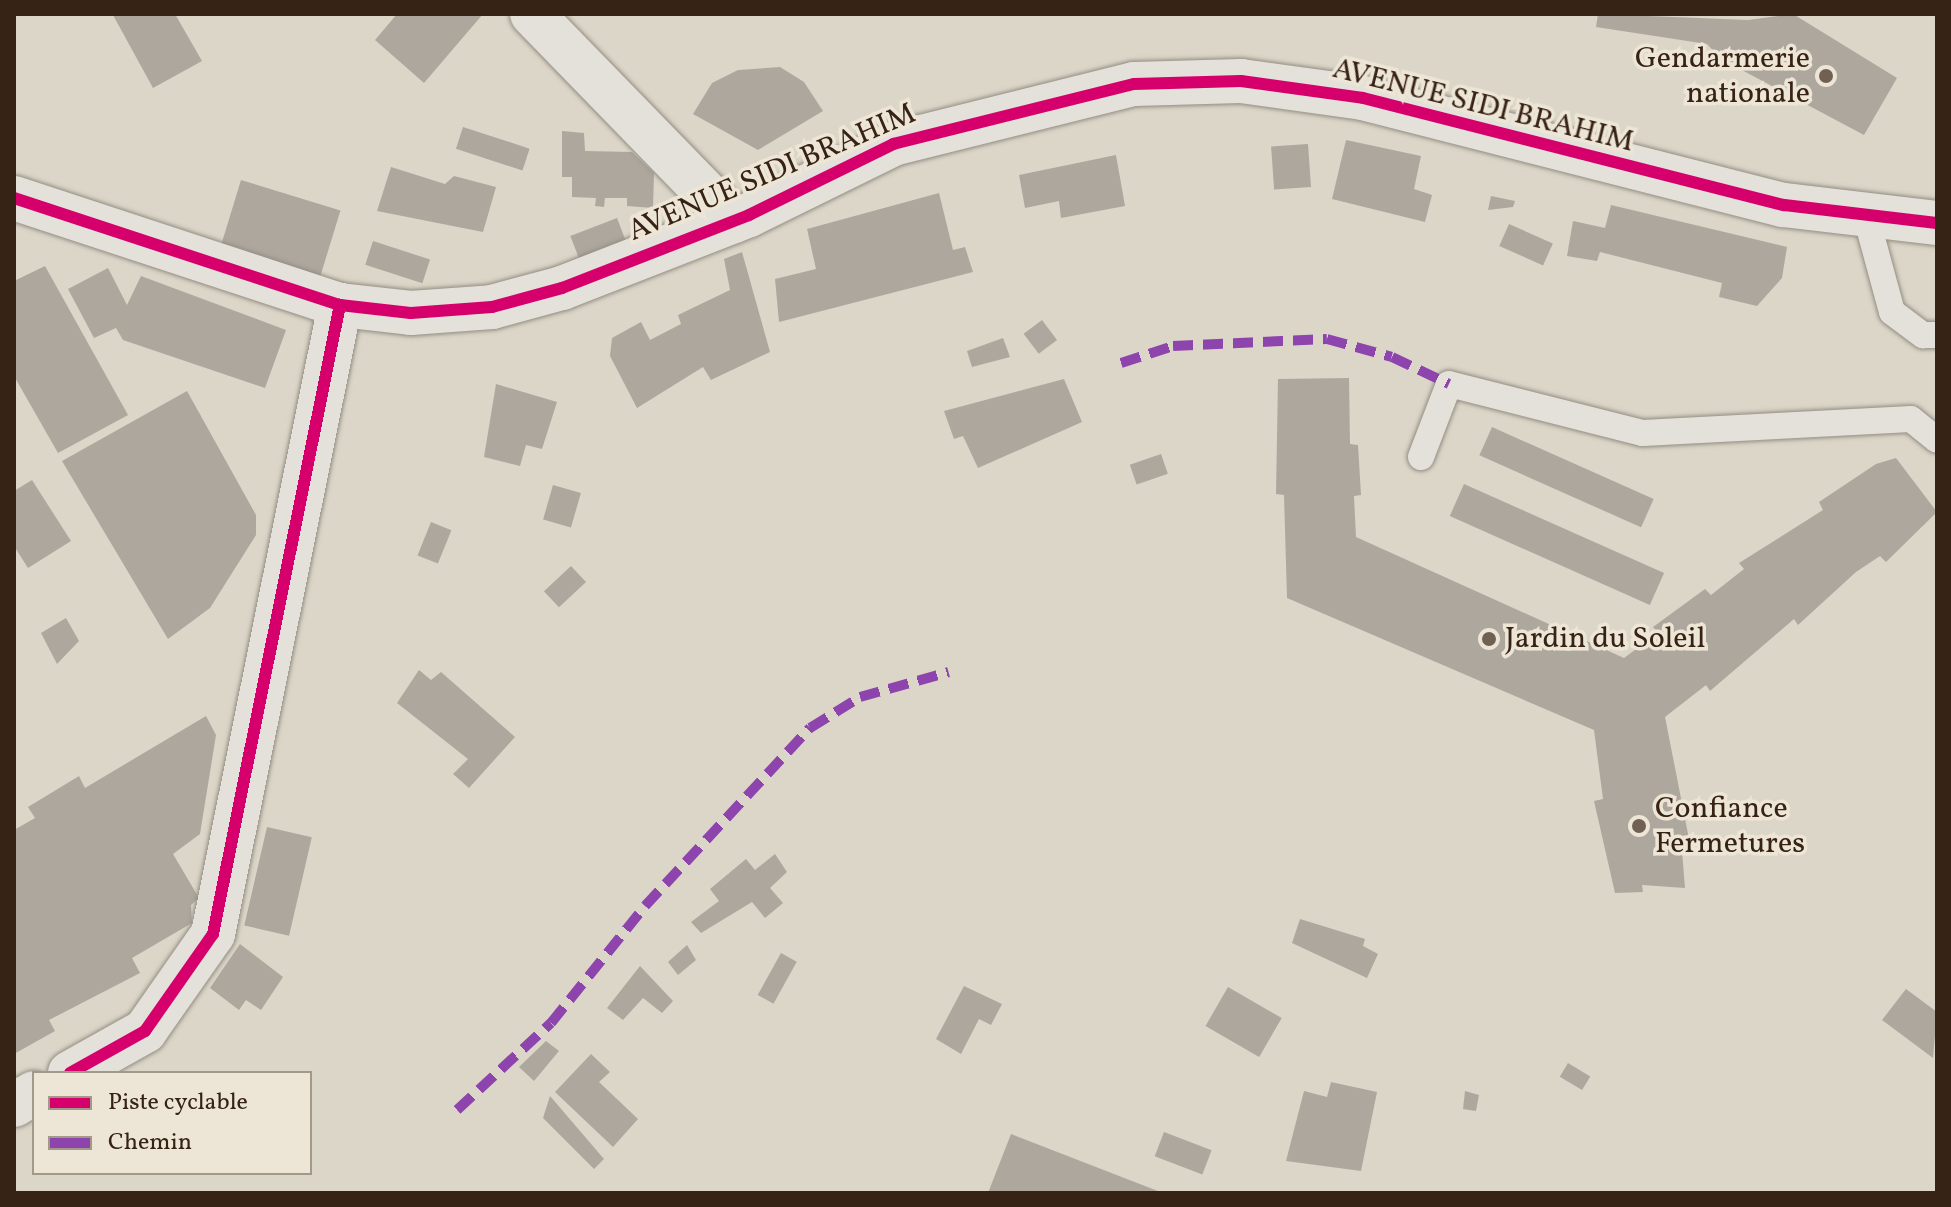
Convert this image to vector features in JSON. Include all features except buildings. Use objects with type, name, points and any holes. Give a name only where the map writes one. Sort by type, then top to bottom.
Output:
[{"type":"street","points":[[532,14],[733,221]]},
{"type":"street","name":"AVENUE SIDI BRAHIM","points":[[14,198],[340,305],[411,313],[492,307],[562,288],[733,221],[893,144],[1007,110],[1134,84],[1241,81],[1363,98],[1607,164],[1867,220],[1937,223]]},
{"type":"street","points":[[74,1071],[145,1031],[213,934],[340,305]]},
{"type":"street","points":[[14,1105],[32,1094]]},
{"type":"lane","points":[[1867,220],[1892,312],[1923,335],[1937,335]]},
{"type":"lane","points":[[1421,457],[1449,384],[1643,433],[1911,419],[1937,440]]},
{"type":"marked path","points":[[1121,363],[1173,346],[1327,339],[1392,357],[1449,384]]},
{"type":"marked path","points":[[457,1110],[551,1023],[645,906],[810,728],[860,697],[949,672]]},
{"type":"cycle path","points":[[14,198],[340,305],[411,313],[492,307],[562,288],[749,215],[893,144],[1134,84],[1241,81],[1363,98],[1784,205],[1937,223]]},
{"type":"cycle path","points":[[74,1071],[145,1031],[213,934],[340,305]]},
{"type":"place","name":"Gendarmerie nationale","points":[[1826,76]]},
{"type":"place","name":"Jardin du Soleil","points":[[1489,639]]},
{"type":"place","name":"Confiance Fermetures","points":[[1639,826]]}]
